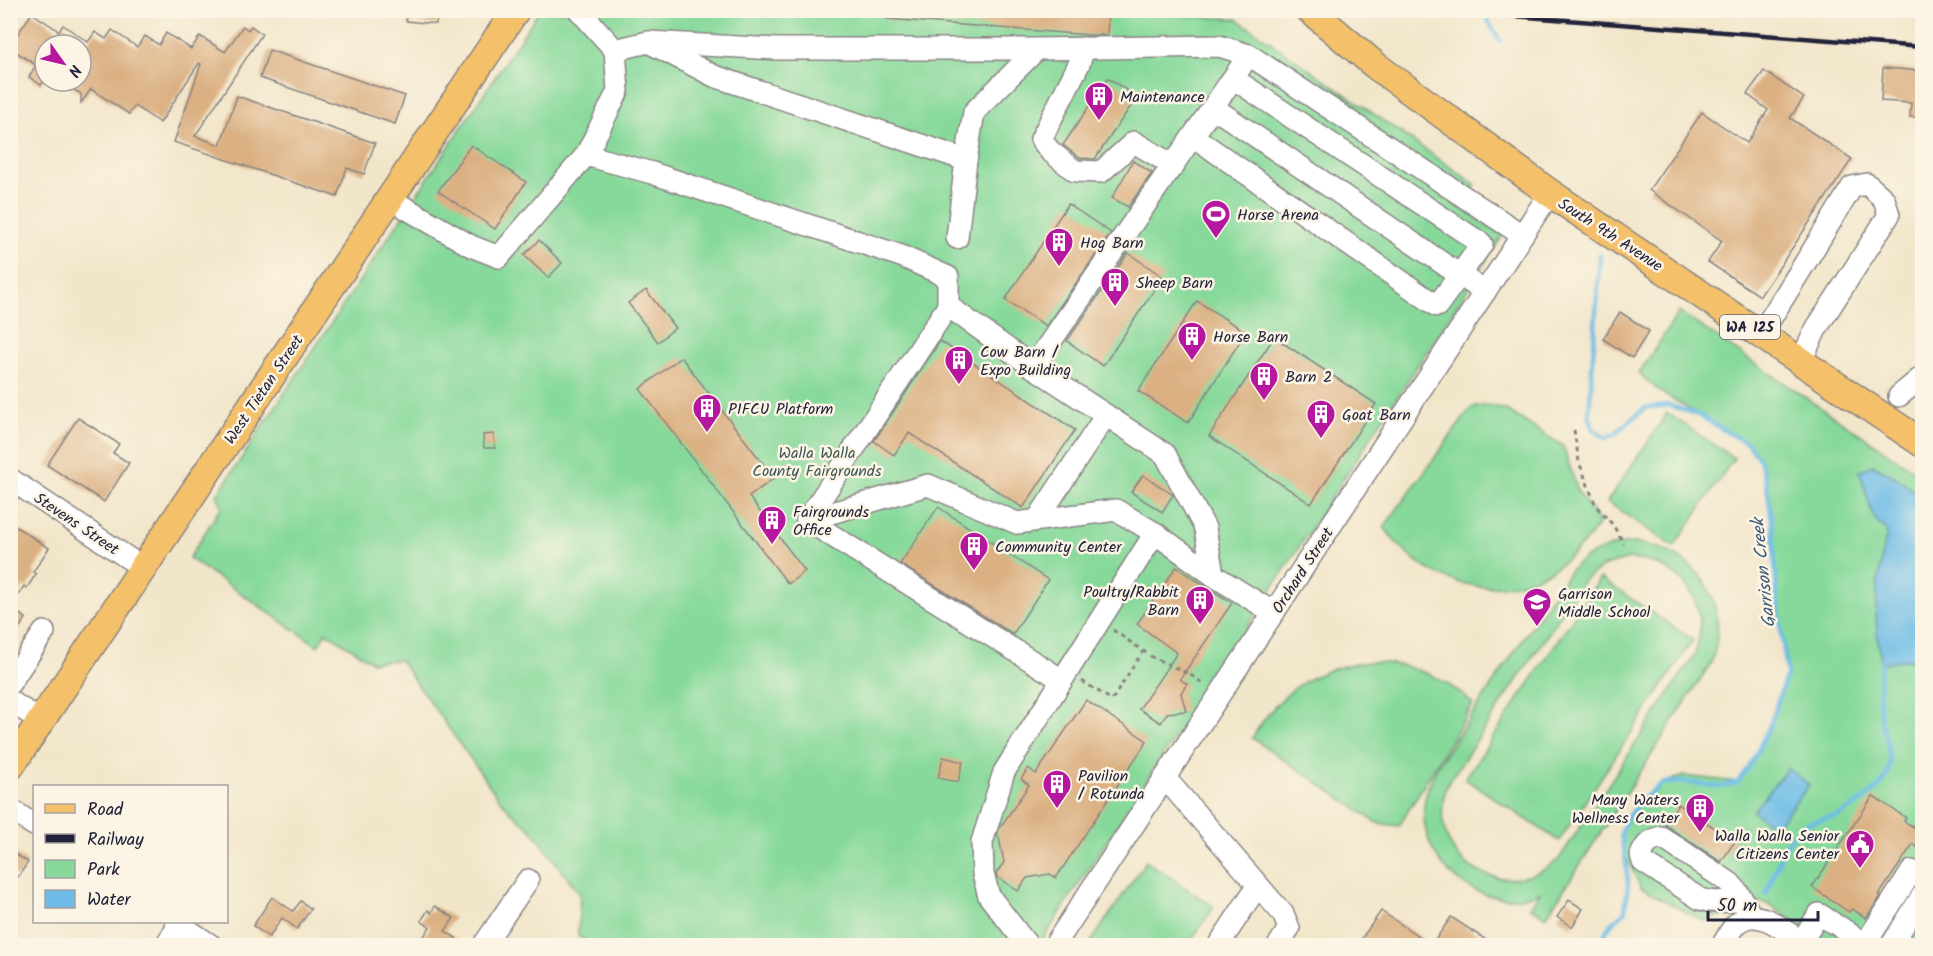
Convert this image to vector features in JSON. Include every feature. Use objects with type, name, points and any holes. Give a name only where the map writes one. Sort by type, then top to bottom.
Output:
[{"type":"main road","name":"West Tietan Street","points":[[10,767],[516,10]]},
{"type":"main road","name":"South 9th Avenue","points":[[1310,10],[1376,66],[1550,194],[1923,443]]},
{"type":"street","points":[[390,199],[471,246],[499,257],[586,155],[618,91],[615,50],[579,10]]},
{"type":"street","points":[[615,50],[648,42],[777,49],[1219,46],[1249,55],[1522,235]]},
{"type":"street","points":[[648,42],[714,76],[966,160]]},
{"type":"street","points":[[1084,48],[1079,64],[1041,139],[1050,151],[1075,171],[1101,172],[1134,142],[1174,166]]},
{"type":"street","points":[[957,238],[974,112],[1037,49]]},
{"type":"street","points":[[1034,367],[1194,138],[1249,55]]},
{"type":"street","points":[[1194,138],[1437,306],[1482,243],[1234,79]]},
{"type":"street","points":[[1214,108],[1485,292]]},
{"type":"street","points":[[586,155],[652,173],[901,256],[948,277],[948,306],[807,520]]},
{"type":"street","points":[[1761,334],[1852,187],[1867,184],[1884,199],[1889,215],[1816,329],[1801,361]]},
{"type":"street","name":"Orchard Street","points":[[1054,945],[1550,194]]},
{"type":"street","points":[[948,306],[1034,367],[1165,454],[1205,528],[1213,574]]},
{"type":"street","points":[[1899,396],[1923,377]]},
{"type":"street","points":[[1037,520],[1106,415]]},
{"type":"street","name":"Stevens Street","points":[[10,479],[143,568]]},
{"type":"street","points":[[807,520],[928,485],[1017,523],[1116,510],[1155,533],[1274,613]]},
{"type":"street","points":[[807,520],[1064,676]]},
{"type":"street","points":[[1028,945],[989,896],[983,874],[982,842],[1004,772],[1155,533]]},
{"type":"street","points":[[10,683],[44,632]]},
{"type":"street","points":[[10,701],[41,721]]},
{"type":"street","points":[[1165,778],[1283,914],[1289,928],[1278,945]]},
{"type":"street","points":[[10,809],[33,824]]},
{"type":"street","points":[[1722,945],[1736,924],[1754,912],[1803,944],[1819,914],[1866,945],[1912,871],[1923,877]]},
{"type":"street","points":[[483,945],[528,880]]},
{"type":"street","points":[[1218,945],[1258,885]]},
{"type":"street","points":[[1890,945],[1923,896]]},
{"type":"street","points":[[165,945],[178,923],[212,945]]},
{"type":"path","points":[[1574,430],[1579,462],[1596,506],[1613,525],[1624,544]]},
{"type":"path","points":[[1099,620],[1143,651],[1189,674],[1220,695]]},
{"type":"path","points":[[1064,676],[1112,700],[1143,651]]},
{"type":"green space","name":"Walla Walla County Fairgrounds","points":[[573,10],[1100,10],[1237,19],[1476,185],[1460,208],[1503,235],[1039,945],[592,945],[578,936],[580,894],[530,828],[497,796],[400,660],[372,662],[326,632],[318,646],[189,558],[222,506],[217,495],[539,11],[567,11],[569,13]]},
{"type":"green space","points":[[1679,312],[1922,476],[1922,945],[1831,945],[1768,904],[1755,901],[1742,902],[1724,915],[1703,921],[1641,888],[1625,855],[1621,834],[1627,817],[1644,798],[1663,783],[1684,776],[1738,782],[1753,760],[1771,723],[1787,673],[1777,599],[1773,527],[1767,486],[1760,460],[1748,444],[1659,391],[1639,373]]},
{"type":"green space","points":[[1490,405],[1508,411],[1563,446],[1578,492],[1600,522],[1577,550],[1551,570],[1523,582],[1493,587],[1463,584],[1434,573],[1408,554],[1384,527],[1471,408]]},
{"type":"green space","points":[[1667,413],[1734,458],[1674,547],[1607,502]]},
{"type":"green space","points":[[1633,543],[1656,547],[1676,556],[1692,568],[1705,582],[1713,600],[1717,619],[1717,641],[1711,663],[1546,917],[1530,907],[1540,892],[1518,898],[1497,897],[1476,891],[1458,880],[1443,866],[1432,848],[1425,827],[1425,800],[1429,784],[1438,765],[1570,570],[1592,555]],"holes":[[[1629,559],[1648,562],[1678,577],[1696,602],[1699,635],[1695,654],[1559,859],[1536,873],[1513,878],[1491,876],[1472,868],[1456,853],[1446,834],[1443,811],[1447,785],[1584,580],[1604,566]]]},
{"type":"green space","points":[[1600,578],[1693,640],[1559,841],[1465,779]]},
{"type":"green space","points":[[1371,662],[1400,665],[1426,673],[1450,686],[1473,704],[1399,826],[1377,823],[1252,738],[1274,707],[1301,684],[1333,669]]},
{"type":"green space","points":[[1146,861],[1214,907],[1188,945],[1089,945]]},
{"type":"water","points":[[1873,465],[1897,478],[1922,497],[1922,597],[1917,608],[1922,615],[1922,656],[1886,663],[1881,662],[1876,612],[1877,589],[1887,536],[1885,528],[1877,523],[1871,510],[1860,471]]},
{"type":"water","points":[[1788,768],[1809,785],[1775,828],[1753,811]]},
{"type":"building","points":[[407,10],[438,10],[436,24],[406,21]]},
{"type":"building","points":[[887,10],[1052,10],[1108,15],[1107,35],[887,19]]},
{"type":"building","points":[[32,13],[59,31],[63,25],[75,33],[33,33],[33,63],[10,48]]},
{"type":"building","points":[[243,26],[248,30],[251,26],[262,34],[195,136],[220,145],[237,96],[375,143],[364,174],[347,168],[337,197],[174,142],[201,64],[199,63],[160,123],[135,106],[129,114],[93,90],[93,35],[95,32],[106,39],[112,30],[137,47],[145,36],[159,45],[166,33],[191,49],[200,36],[225,52]]},
{"type":"building","points":[[269,50],[405,96],[395,124],[260,78]]},
{"type":"building","points":[[1883,68],[1923,71],[1923,117],[1910,117],[1911,103],[1881,101]]},
{"type":"building","points":[[1764,71],[1804,98],[1790,118],[1852,159],[1760,296],[1708,262],[1722,241],[1649,190],[1702,112],[1747,143],[1768,110],[1747,94]]},
{"type":"building","name":"Maintenance","points":[[1108,78],[1137,97],[1095,159],[1080,158],[1063,145]]},
{"type":"building","points":[[79,93],[88,93],[81,103]]},
{"type":"building","points":[[471,145],[526,182],[495,229],[438,191]]},
{"type":"building","points":[[1133,161],[1152,173],[1128,207],[1112,198]]},
{"type":"building","name":"Hog Barn","points":[[1068,204],[1111,233],[1046,326],[1005,300]]},
{"type":"building","points":[[539,240],[562,263],[548,278],[524,255]]},
{"type":"building","name":"Sheep Barn","points":[[1128,253],[1163,277],[1103,366],[1067,341]]},
{"type":"building","points":[[646,290],[675,328],[658,342],[628,303]]},
{"type":"building","name":"Horse Barn","points":[[1197,301],[1246,332],[1188,423],[1138,391]]},
{"type":"building","points":[[1620,312],[1649,331],[1632,358],[1603,339]]},
{"type":"building","points":[[1274,337],[1376,404],[1311,504],[1209,436]]},
{"type":"building","name":"Cow Barn / Expo Building","points":[[940,341],[1075,430],[1023,508],[909,433],[894,455],[874,441]]},
{"type":"building","name":"P1FCU Platform","points":[[681,357],[774,478],[749,497],[805,571],[788,584],[640,389]]},
{"type":"building","points":[[78,418],[119,444],[113,453],[129,463],[104,502],[47,465]]},
{"type":"building","points":[[494,434],[495,448],[484,448],[483,435]]},
{"type":"building","points":[[1143,475],[1173,495],[1162,512],[1131,492]]},
{"type":"building","name":"Community Center","points":[[938,507],[1048,580],[1013,634],[900,564]]},
{"type":"building","points":[[10,523],[49,548],[33,572],[36,574],[27,588],[24,586],[10,607]]},
{"type":"building","points":[[1176,567],[1232,603],[1180,679],[1187,684],[1181,693],[1186,711],[1167,713],[1161,723],[1139,709],[1177,653],[1137,624]]},
{"type":"building","points":[[10,608],[26,618],[10,641]]},
{"type":"building","name":"Pavilion / Rotunda","points":[[1086,700],[1147,741],[1056,878],[1050,874],[1027,878],[1018,891],[996,874],[1004,862],[997,836],[999,829],[1029,785],[1021,779],[1028,768],[1036,774]]},
{"type":"building","points":[[943,757],[963,762],[958,782],[938,778]]},
{"type":"building","name":"Walla Walla Senior Citizens Center","points":[[1873,796],[1906,818],[1904,821],[1923,833],[1923,851],[1913,844],[1866,918],[1852,909],[1849,912],[1812,887]]},
{"type":"building","name":"Many Waters Wellness Center","points":[[1678,804],[1735,841],[1721,862],[1665,825]]},
{"type":"building","points":[[10,851],[28,862],[18,877],[10,872]]},
{"type":"building","points":[[272,897],[293,911],[301,901],[311,909],[297,929],[282,918],[269,937],[253,926]]},
{"type":"building","points":[[1569,900],[1583,909],[1572,927],[1557,917]]},
{"type":"building","points":[[435,906],[454,918],[445,931],[456,938],[452,945],[433,945],[422,939],[430,927],[421,921],[428,910],[431,913]]},
{"type":"building","points":[[1381,911],[1432,945],[1357,945]]},
{"type":"building","points":[[1451,917],[1494,945],[1432,945]]},
{"type":"waterway","name":"Garrison Creek","points":[[1489,10],[1488,21],[1500,41]]},
{"type":"waterway","name":"Garrison Creek","points":[[1600,255],[1589,413],[1593,429],[1606,438],[1616,433],[1645,408],[1668,405],[1698,415],[1748,444],[1760,460],[1767,486],[1773,527],[1777,599],[1787,673],[1771,723],[1753,760],[1738,782],[1721,787],[1684,782],[1663,783],[1644,798],[1627,817],[1621,834],[1628,884],[1625,912],[1609,926],[1602,946]]},
{"type":"waterway","points":[[1766,894],[1783,851],[1799,829],[1811,822],[1847,811],[1871,793],[1887,775],[1890,760],[1879,706],[1881,662]]},
{"type":"railway","points":[[1436,10],[1922,47]]},
{"type":"place","name":"Maintenance","points":[[1099,122]]},
{"type":"place","name":"Horse Arena","points":[[1216,240]]},
{"type":"place","name":"Hog Barn","points":[[1059,268]]},
{"type":"place","name":"Sheep Barn","points":[[1115,308]]},
{"type":"place","name":"Horse Barn","points":[[1192,362]]},
{"type":"place","name":"Cow Barn / Expo Building","points":[[959,386]]},
{"type":"place","name":"Barn 2","points":[[1264,402]]},
{"type":"place","name":"P1FCU Platform","points":[[707,434]]},
{"type":"place","name":"Goat Barn","points":[[1321,440]]},
{"type":"place","name":"Fairgrounds Office","points":[[772,546]]},
{"type":"place","name":"Community Center","points":[[974,572]]},
{"type":"place","name":"Poultry/Rabbit Barn","points":[[1200,626]]},
{"type":"place","name":"Garrison Middle School","points":[[1537,628]]},
{"type":"place","name":"Pavilion / Rotunda","points":[[1057,810]]},
{"type":"place","name":"Many Waters Wellness Center","points":[[1700,834]]},
{"type":"place","name":"Walla Walla Senior Citizens Center","points":[[1860,870]]}]
